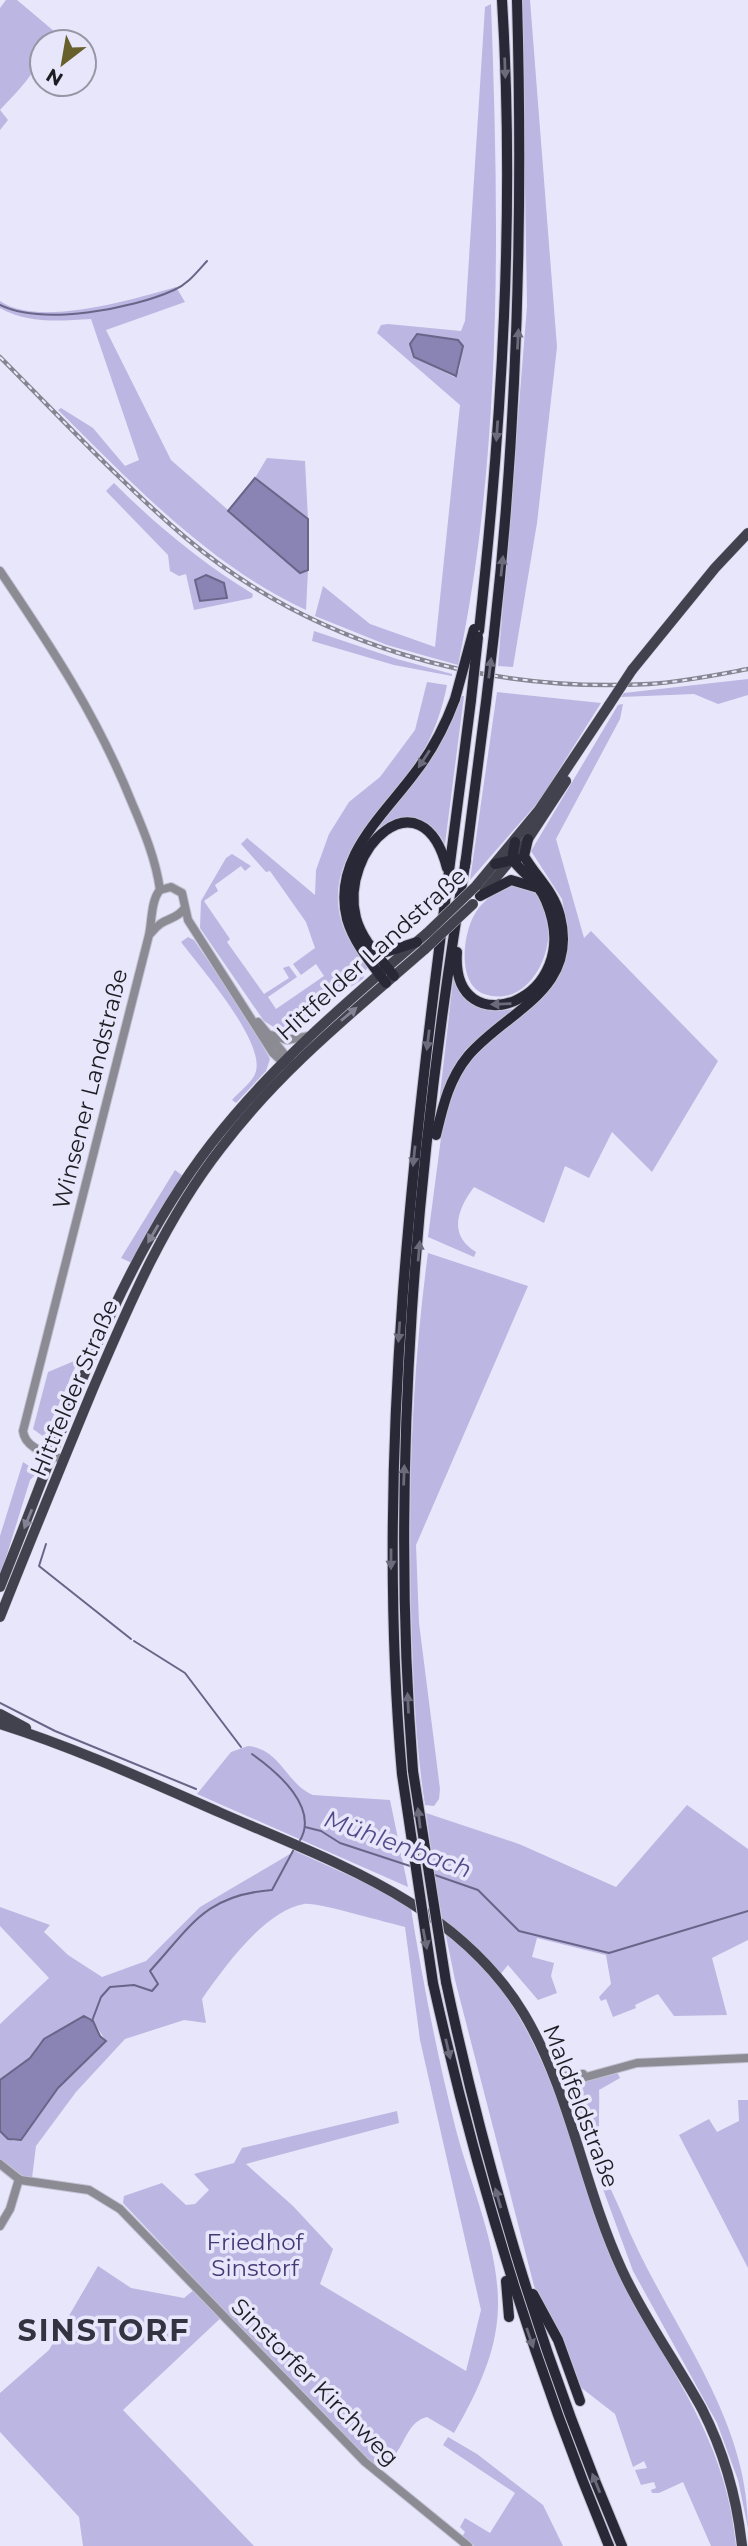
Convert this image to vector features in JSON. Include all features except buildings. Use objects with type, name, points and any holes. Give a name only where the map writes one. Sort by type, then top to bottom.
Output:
[{"type":"highway","points":[[502,0],[507,106],[504,316],[471,700],[410,1196],[393,1428],[392,1630],[401,1774],[433,1983],[463,2115],[501,2250],[551,2400],[609,2546]]},
{"type":"highway","points":[[517,0],[518,337],[509,481],[486,702],[425,1175],[409,1367],[404,1494],[404,1640],[413,1771],[446,1982],[473,2103],[517,2263],[566,2405],[622,2546]]},
{"type":"highway","points":[[386,975],[356,941],[347,918],[345,891],[348,869],[366,834],[425,759],[455,699],[476,630]]},
{"type":"highway","points":[[386,975],[355,916],[354,885],[360,861],[377,836],[403,822],[422,825],[442,846],[449,874]]},
{"type":"highway","points":[[425,1175],[447,1091],[456,1073],[486,1037],[537,999],[556,969],[562,944],[560,915],[545,882],[523,852],[528,839]]},
{"type":"highway","points":[[512,859],[515,842]]},
{"type":"highway","points":[[466,859],[457,966],[466,989],[487,1004],[499,1006],[521,1000],[533,991],[547,969],[553,926],[540,890],[512,859]]},
{"type":"highway","points":[[495,864],[512,859],[527,861]]},
{"type":"highway","points":[[476,895],[511,880],[524,882],[540,890]]},
{"type":"highway","points":[[369,945],[386,952],[421,945]]},
{"type":"highway","points":[[501,2250],[509,2317]]},
{"type":"highway","points":[[517,2263],[558,2340],[580,2401]]},
{"type":"main road","name":"Hittfelder Landstraße","points":[[421,945],[427,933],[476,895],[632,670],[715,568],[748,533]]},
{"type":"main road","name":"Hittfelder Landstraße","points":[[287,1062],[421,945],[512,859],[564,785],[597,722]]},
{"type":"main road","name":"Hittfelder Landstraße","points":[[193,1179],[222,1131],[309,1035],[386,975]]},
{"type":"main road","name":"Hittfelder Straße","points":[[0,1587],[140,1281],[190,1194],[193,1179]]},
{"type":"main road","name":"Hittfelder Straße","points":[[0,1617],[106,1329],[141,1256],[193,1179]]},
{"type":"main road","name":"Maldfeldstraße","points":[[0,1714],[32,1732],[299,1847],[406,1898],[463,1940],[489,1966],[514,1999],[556,2081],[623,2272],[703,2412],[727,2469],[742,2546]]},
{"type":"main road","name":"Maldfeldstraße","points":[[0,1724],[32,1732]]},
{"type":"street","name":"Winsener Landstraße","points":[[0,570],[86,702],[121,775],[155,863],[160,890],[154,899],[156,909],[23,1431],[27,1443],[59,1458]]},
{"type":"street","name":"Winsener Landstraße","points":[[155,863],[171,887],[183,893],[184,909],[201,941],[251,1016],[287,1062]]},
{"type":"street","points":[[160,890],[171,887]]},
{"type":"street","name":"Winsener Landstraße","points":[[156,909],[171,917],[201,941]]},
{"type":"street","points":[[149,935],[184,909]]},
{"type":"street","name":"Winsener Landstraße","points":[[251,1016],[270,1035],[287,1062]]},
{"type":"street","points":[[270,1035],[287,1040],[309,1035]]},
{"type":"street","points":[[556,2081],[656,2061],[748,2058]]},
{"type":"street","points":[[556,2081],[579,2079],[593,2074]]},
{"type":"street","points":[[566,2108],[579,2079]]},
{"type":"street","name":"Sinstorfer Kirchweg","points":[[0,2164],[19,2179],[89,2190],[120,2209],[365,2462],[468,2546]]},
{"type":"street","points":[[0,2226],[10,2209],[19,2179]]},
{"type":"green space","points":[[6,0],[17,0],[50,28],[28,28],[28,78],[0,110],[0,8]]},
{"type":"green space","points":[[522,0],[530,0],[557,347],[537,523],[513,667],[498,666],[527,306]]},
{"type":"green space","points":[[491,4],[496,169],[494,336],[483,502],[473,584],[458,665],[387,645],[315,616],[323,586],[370,624],[435,647],[460,405],[377,333],[381,325],[388,324],[461,331],[465,321],[485,7]],"holes":[[[418,334],[458,340],[463,346],[459,370],[454,377],[414,357]]]},
{"type":"green space","points":[[0,110],[8,120],[0,130]]},
{"type":"green space","points":[[176,287],[185,302],[106,330],[171,460],[300,573],[308,570],[306,610],[271,592],[205,547],[144,494],[58,410],[61,408],[93,428],[125,466],[139,460],[91,319],[33,319],[0,308],[0,301],[17,309],[61,312],[112,304]]},
{"type":"green space","points":[[267,458],[305,461],[308,519],[255,478]]},
{"type":"green space","points":[[114,483],[180,543],[253,594],[252,598],[194,610],[186,574],[179,576],[170,571],[168,555],[106,491]]},
{"type":"green space","points":[[314,631],[452,676],[394,665],[312,641]]},
{"type":"green space","points":[[748,679],[748,695],[718,704],[694,694],[621,697],[624,693]]},
{"type":"green space","points":[[427,682],[447,685],[433,731],[412,767],[362,831],[340,877],[338,902],[344,929],[368,965],[363,979],[346,990],[304,1027],[283,1033],[264,1021],[200,928],[201,901],[226,858],[232,854],[251,866],[245,871],[241,866],[215,885],[218,891],[204,901],[230,939],[227,942],[264,994],[289,978],[283,968],[289,966],[297,977],[268,997],[276,1009],[324,976],[316,964],[301,975],[293,964],[315,948],[306,922],[270,871],[266,872],[241,844],[247,838],[315,895],[316,870],[329,834],[349,802],[380,777],[415,730]]},
{"type":"green space","points":[[497,692],[601,703],[540,800],[470,880]]},
{"type":"green space","points":[[460,696],[464,696],[445,844],[431,827],[413,820],[393,822],[373,831],[430,761]]},
{"type":"green space","points":[[623,704],[620,719],[556,839],[584,938],[591,931],[718,1061],[652,1172],[612,1132],[589,1178],[565,1166],[544,1223],[474,1187],[463,1204],[458,1222],[461,1238],[476,1252],[474,1257],[428,1237],[444,1115],[456,1083],[477,1052],[543,998],[562,963],[566,920],[562,899],[531,851],[618,705]]},
{"type":"green space","points":[[514,883],[536,892],[546,909],[549,926],[547,945],[541,964],[532,979],[519,991],[503,996],[484,994],[469,980],[466,969],[465,944],[468,931],[471,921],[484,902]]},
{"type":"green space","points":[[188,937],[194,940],[251,1024],[270,1059],[266,1071],[236,1103],[232,1100],[255,1075],[256,1058],[241,1023],[229,1004],[181,942]]},
{"type":"green space","points":[[454,972],[471,1000],[485,1009],[518,1008],[466,1049],[446,1082],[439,1103]]},
{"type":"green space","points":[[175,1170],[183,1176],[132,1263],[121,1258]]},
{"type":"green space","points":[[428,1253],[528,1286],[416,1545],[419,1623],[440,1789],[439,1799],[434,1806],[425,1805],[419,1757],[410,1564],[415,1386]]},
{"type":"green space","points":[[79,1359],[44,1437],[33,1429],[48,1372]]},
{"type":"green space","points":[[23,1462],[38,1472],[30,1480],[0,1577],[0,1536]]},
{"type":"green space","points":[[248,1746],[268,1753],[296,1783],[313,1795],[390,1800],[408,1887],[197,1794],[231,1752]]},
{"type":"green space","points":[[687,1805],[748,1849],[748,1940],[712,1958],[727,2015],[674,2016],[658,1994],[635,2005],[636,2008],[613,2017],[606,1999],[601,2001],[599,1997],[611,1984],[606,1955],[537,1938],[532,1957],[554,1963],[551,1976],[557,1993],[538,2000],[508,1965],[495,1981],[527,2030],[540,2056],[562,2111],[612,2260],[705,2431],[730,2505],[736,2546],[711,2546],[683,2482],[659,2493],[652,2493],[651,2490],[656,2488],[654,2482],[641,2485],[635,2470],[647,2468],[644,2461],[633,2467],[615,2414],[579,2386],[562,2340],[534,2286],[455,1980],[438,1897],[426,1813],[519,1844],[616,1887]]},
{"type":"green space","name":"Friedhof Sinstorf","points":[[295,1851],[410,1903],[447,2095],[492,2251],[498,2303],[490,2356],[474,2396],[454,2433],[427,2417],[421,2419],[412,2427],[393,2457],[376,2467],[226,2313],[123,2410],[254,2546],[83,2546],[79,2517],[0,2432],[0,2393],[49,2350],[98,2266],[131,2288],[184,2298],[200,2285],[123,2203],[124,2196],[162,2183],[186,2205],[195,2204],[209,2190],[194,2174],[234,2163],[242,2148],[397,2111],[399,2123],[246,2164],[293,2206],[333,2249],[320,2284],[466,2371],[481,2310],[420,2040],[405,1927],[311,1904],[289,1909],[275,1917],[246,1942],[202,1999],[206,2023],[184,2020],[125,2039],[76,2092],[36,2146],[32,2178],[19,2177],[0,2160],[0,2131],[13,2141],[22,2140],[58,2088],[106,2041],[93,2021],[84,2016],[39,2044],[30,2058],[0,2080],[0,2024],[49,1978],[0,1926],[0,1907],[50,1925],[44,1932],[68,1955],[102,1977],[146,1961],[200,1907]]},
{"type":"green space","points":[[617,2072],[620,2078],[599,2090],[602,2167],[639,2253],[719,2405],[734,2444],[744,2485],[748,2528],[738,2480],[717,2423],[633,2271],[588,2148],[578,2102],[579,2090],[586,2080]]},
{"type":"green space","points":[[738,2100],[748,2100],[748,2268],[679,2135],[709,2119],[717,2132],[739,2121]]},
{"type":"green space","points":[[448,2437],[477,2454],[543,2505],[563,2546],[474,2546],[462,2537],[465,2532],[460,2527],[465,2518],[490,2533],[515,2493],[443,2445]]},
{"type":"shaded area","points":[[417,334],[458,340],[463,346],[456,376],[414,357],[410,344]]},
{"type":"shaded area","points":[[255,478],[308,519],[308,570],[300,573],[228,511]]},
{"type":"shaded area","points":[[206,575],[224,583],[227,598],[200,601],[195,580]]},
{"type":"shaded area","points":[[84,2016],[93,2021],[100,2036],[106,2041],[58,2088],[21,2140],[8,2139],[0,2131],[0,2080],[30,2058],[44,2039]]},
{"type":"waterway","points":[[0,305],[39,314],[112,309],[174,290],[188,281],[207,261]]},
{"type":"waterway","points":[[46,1544],[39,1566],[131,1639]]},
{"type":"waterway","points":[[134,1641],[185,1673],[241,1747]]},
{"type":"waterway","points":[[0,1703],[55,1731],[196,1789]]},
{"type":"waterway","points":[[252,1754],[283,1780],[300,1804],[304,1829],[299,1842]]},
{"type":"waterway","name":"Mühlenbach","points":[[305,1827],[321,1831],[340,1843],[410,1866]]},
{"type":"waterway","points":[[92,2021],[101,1997],[110,1987],[134,1985],[152,1991],[158,1984],[150,1971],[201,1915],[230,1898],[272,1890],[294,1849]]},
{"type":"waterway","name":"Mühlenbach","points":[[432,1874],[478,1890],[519,1931],[609,1953],[748,1911]]},
{"type":"railway","points":[[0,357],[114,472],[186,538],[236,575],[289,607],[345,634],[403,654],[463,670],[525,680],[587,685],[649,684],[748,669]]},
{"type":"district","name":"SINSTORF","points":[[104,2330]]}]
